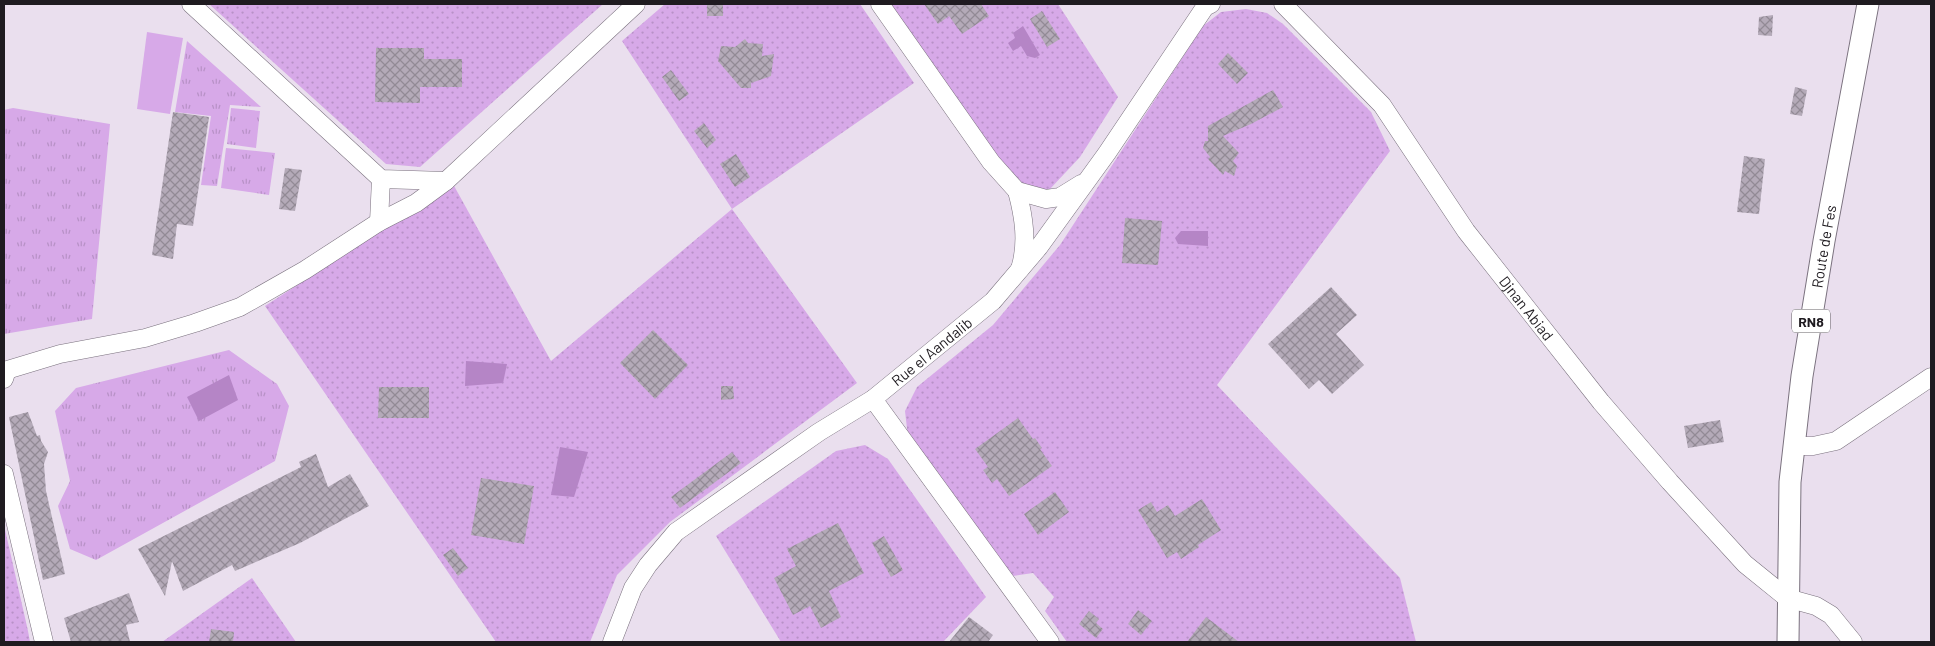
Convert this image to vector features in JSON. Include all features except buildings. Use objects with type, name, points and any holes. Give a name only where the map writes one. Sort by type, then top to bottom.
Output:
[{"type":"main road","name":"Route de Fes","points":[[1788,642],[1789,511],[1802,376],[1824,241],[1868,4]]},
{"type":"street","points":[[190,4],[381,179],[446,181]]},
{"type":"street","points":[[5,374],[60,354],[145,338],[195,324],[240,307],[305,270],[379,222],[416,203],[446,181],[636,4]]},
{"type":"street","points":[[880,4],[991,162],[1016,191],[1021,208],[1025,237],[1024,256],[1018,274]]},
{"type":"street","name":"Djnan Abiad","points":[[1283,4],[1382,105],[1466,231],[1607,409],[1745,564],[1787,598]]},
{"type":"street","name":"Rue el Aandalib","points":[[612,642],[633,588],[648,565],[676,532],[819,432],[873,399],[993,301],[1018,274],[1088,180],[1207,5]]},
{"type":"street","points":[[379,222],[381,179]]},
{"type":"street","points":[[1016,191],[1046,199],[1060,197],[1088,180]]},
{"type":"street","points":[[1794,446],[1813,446],[1836,441],[1931,377]]},
{"type":"street","points":[[873,399],[1050,642]]},
{"type":"street","points":[[4,474],[44,642]]},
{"type":"street","points":[[1787,598],[1816,606],[1831,615],[1853,642]]},
{"type":"green space","points":[[209,4],[603,4],[420,167],[386,164]]},
{"type":"green space","points":[[665,4],[860,4],[914,83],[732,209],[622,41]]},
{"type":"green space","points":[[891,4],[1058,4],[1118,97],[1080,157],[1050,189],[1035,192],[1007,176]]},
{"type":"green space","points":[[1246,9],[1267,13],[1283,24],[1371,112],[1390,151],[1217,385],[1400,578],[1416,642],[1067,642],[1045,611],[1054,597],[1033,573],[1013,576],[908,437],[905,411],[917,387],[993,325],[1060,245],[1203,26],[1221,12]]},
{"type":"green space","points":[[147,32],[183,38],[170,114],[137,109]]},
{"type":"green space","points":[[187,41],[261,107],[230,105],[217,186],[201,185],[211,116],[175,112]]},
{"type":"green space","points":[[13,108],[110,124],[92,319],[4,334],[4,110]]},
{"type":"green space","points":[[231,108],[260,111],[256,148],[227,144]]},
{"type":"green space","points":[[226,148],[275,153],[269,195],[221,188]]},
{"type":"green space","points":[[453,184],[551,361],[732,209],[857,383],[670,522],[617,575],[590,642],[496,642],[265,306]]},
{"type":"green space","points":[[229,350],[277,384],[289,406],[275,461],[96,560],[70,549],[58,506],[70,481],[55,411],[76,388]]},
{"type":"green space","points":[[865,445],[888,459],[986,597],[943,642],[781,642],[716,536],[836,451]]},
{"type":"green space","points":[[4,525],[28,631],[30,642],[4,642]]},
{"type":"green space","points":[[252,578],[296,642],[162,642]]},
{"type":"shaded area","points":[[1023,26],[1040,55],[1035,58],[1027,56],[1021,46],[1013,51],[1008,43],[1015,38],[1013,33]]},
{"type":"shaded area","points":[[1181,231],[1208,231],[1208,246],[1178,244],[1175,238]]},
{"type":"shaded area","points":[[466,361],[507,364],[503,383],[465,386]]},
{"type":"shaded area","points":[[229,375],[238,400],[199,421],[187,397]]},
{"type":"shaded area","points":[[560,447],[588,452],[574,497],[551,495]]}]
